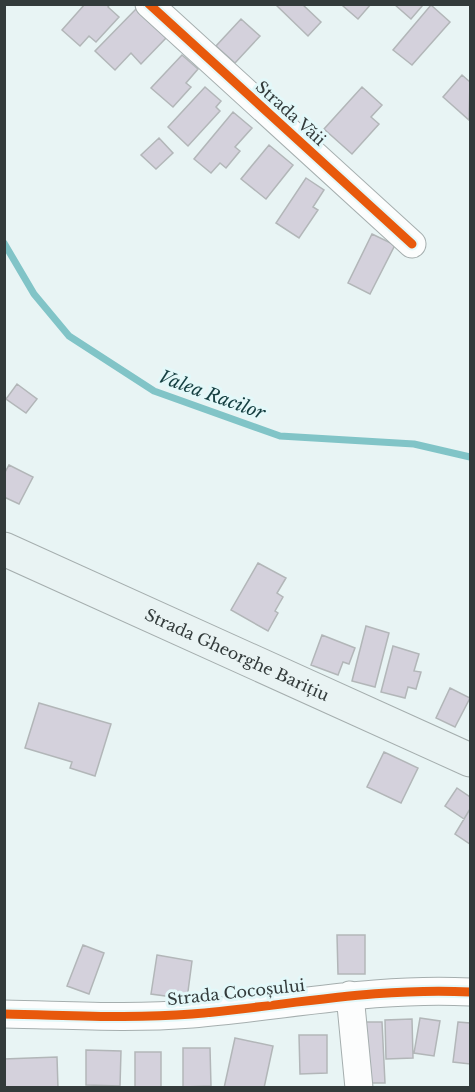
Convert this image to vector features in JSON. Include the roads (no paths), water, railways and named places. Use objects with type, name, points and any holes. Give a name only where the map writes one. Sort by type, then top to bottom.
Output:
[{"type":"main road","name":"Strada Gheorghe Barițiu","points":[[4,549],[471,760]]},
{"type":"street","name":"Strada Văii","points":[[149,4],[412,244]]},
{"type":"street","name":"Strada Cocoșului","points":[[4,1014],[191,1014],[350,995],[428,990],[471,992]]},
{"type":"street","points":[[350,995],[359,1088]]},
{"type":"waterway","name":"Valea Racilor","points":[[4,243],[34,294],[69,336],[154,391],[280,436],[414,444],[470,457]]}]
